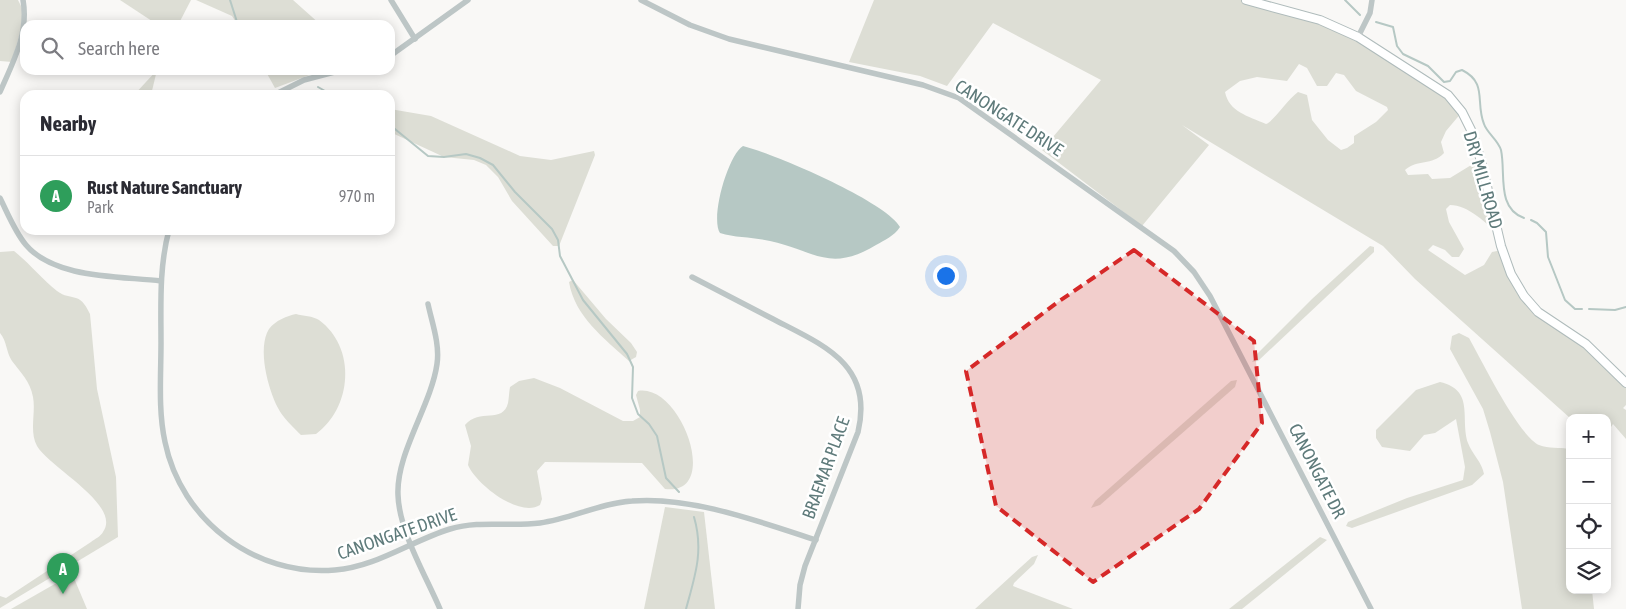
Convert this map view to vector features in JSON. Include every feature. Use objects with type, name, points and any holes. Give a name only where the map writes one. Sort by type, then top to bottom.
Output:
[{"type":"street","points":[[23,0],[24,20]]},
{"type":"street","points":[[391,0],[415,39]]},
{"type":"street","points":[[395,53],[468,0]]},
{"type":"street","name":"CANONGATE DRIVE","points":[[641,0],[723,38],[923,85],[959,98],[1054,164],[1180,257],[1205,288],[1236,347]]},
{"type":"street","name":"DRY MILL ROAD","points":[[1246,0],[1320,20],[1358,37],[1448,95],[1462,112],[1472,132],[1481,161],[1501,246],[1511,274],[1523,295],[1538,312],[1586,344],[1626,383]]},
{"type":"street","points":[[1358,37],[1370,13],[1372,0]]},
{"type":"street","points":[[0,92],[20,42]]},
{"type":"street","points":[[284,90],[304,80],[323,75]]},
{"type":"street","points":[[0,198],[22,240],[46,262],[68,270],[161,281]]},
{"type":"street","name":"CANONGATE DRIVE","points":[[167,235],[161,281],[161,410],[164,442],[175,474],[190,502],[202,517],[239,548],[270,562],[297,569],[345,570],[412,546],[441,532],[463,526],[490,523],[539,523],[616,503],[649,500],[739,515],[816,540]]},
{"type":"street","name":"BRAEMAR PLACE","points":[[692,277],[826,346],[842,360],[855,380],[861,400],[859,427],[802,575],[798,609]]},
{"type":"street","points":[[428,304],[437,342],[437,363],[402,468],[398,489],[401,515],[412,546],[440,609]]},
{"type":"street","name":"CANONGATE DR","points":[[1236,347],[1371,609]]},
{"type":"highlighted area","points":[[1134,250],[1254,341],[1262,423],[1199,509],[1093,582],[996,506],[966,371],[1058,302]]},
{"type":"shaded area","points":[[0,0],[18,0],[25,14],[23,20],[20,20],[20,32],[12,62],[0,61]]},
{"type":"shaded area","points":[[120,0],[191,0],[181,20],[150,20]]},
{"type":"shaded area","points":[[196,0],[293,0],[315,20],[235,20],[232,16]]},
{"type":"shaded area","points":[[874,0],[1246,0],[1320,20],[1358,37],[1424,78],[1462,112],[1446,131],[1441,142],[1444,153],[1435,160],[1414,165],[1405,170],[1408,175],[1428,174],[1432,179],[1450,178],[1481,159],[1499,236],[1483,220],[1470,211],[1450,205],[1446,209],[1449,222],[1464,249],[1459,257],[1452,257],[1445,250],[1433,245],[1428,250],[1465,275],[1484,265],[1492,252],[1502,250],[1523,295],[1626,383],[1626,405],[1623,408],[1626,410],[1626,439],[1613,424],[1611,427],[1611,414],[1566,414],[1415,279],[1383,246],[1182,125],[1209,145],[1142,226],[1042,150],[1101,80],[993,23],[947,86],[920,76],[849,62]],"holes":[[[1299,64],[1307,68],[1317,86],[1327,86],[1336,73],[1344,75],[1356,91],[1387,107],[1388,110],[1376,122],[1354,136],[1354,143],[1341,150],[1328,140],[1312,120],[1307,95],[1298,92],[1266,124],[1246,116],[1235,109],[1227,99],[1225,92],[1240,81],[1257,77],[1287,81]]]},
{"type":"shaded area","points":[[152,75],[156,75],[152,90],[139,90]]},
{"type":"shaded area","points":[[268,75],[310,75],[275,88]]},
{"type":"shaded area","points":[[395,110],[431,116],[520,156],[551,160],[594,151],[595,155],[559,246],[553,246],[512,201],[498,177],[486,165],[474,160],[444,157],[395,134]]},
{"type":"shaded area","points":[[743,146],[802,168],[852,192],[890,216],[900,227],[889,238],[860,253],[846,258],[834,259],[770,241],[720,233],[717,214],[722,187],[732,161]]},
{"type":"shaded area","points":[[1370,246],[1374,247],[1374,252],[1258,361],[1252,362],[1257,354],[1312,299]]},
{"type":"shaded area","points":[[14,251],[57,291],[79,299],[90,314],[97,389],[116,477],[118,537],[0,608],[0,596],[6,598],[101,535],[106,521],[103,510],[94,499],[44,455],[37,446],[33,434],[34,403],[32,391],[10,358],[0,333],[0,252]]},
{"type":"shaded area","points":[[573,280],[606,319],[631,343],[637,352],[636,357],[629,361],[592,326],[577,306],[572,294],[569,282]]},
{"type":"shaded area","points":[[296,314],[319,320],[331,332],[340,346],[344,362],[343,394],[337,409],[328,423],[316,434],[301,435],[288,422],[274,400],[265,368],[264,347],[269,329],[282,319]]},
{"type":"shaded area","points":[[1459,333],[1469,338],[1511,413],[1530,438],[1539,445],[1566,449],[1566,594],[1592,594],[1594,609],[1522,609],[1503,482],[1483,409],[1450,349],[1452,336]]},
{"type":"shaded area","points":[[534,378],[560,388],[623,421],[633,421],[640,417],[636,395],[638,391],[654,393],[668,404],[680,420],[689,440],[693,459],[691,476],[682,486],[665,489],[642,463],[545,462],[537,471],[542,499],[540,505],[531,508],[521,507],[499,497],[480,481],[468,465],[471,446],[465,425],[477,417],[501,413],[508,403],[510,387],[519,381]]},
{"type":"shaded area","points":[[1237,380],[1235,387],[1100,505],[1091,508],[1095,501],[1231,381]]},
{"type":"shaded area","points":[[1440,382],[1458,391],[1462,398],[1468,443],[1484,474],[1472,485],[1352,528],[1346,526],[1348,522],[1407,498],[1463,480],[1465,467],[1456,419],[1435,433],[1424,435],[1410,451],[1382,447],[1376,438],[1376,430],[1416,390]]},
{"type":"shaded area","points":[[665,507],[704,512],[715,609],[644,609]]},
{"type":"shaded area","points":[[1320,537],[1327,540],[1242,609],[1229,609]]},
{"type":"shaded area","points":[[1038,555],[1034,564],[1013,586],[1073,609],[975,609],[1032,557]]},
{"type":"shaded area","points":[[71,571],[87,609],[11,609],[67,577]]},
{"type":"waterway","points":[[230,0],[236,20]]},
{"type":"waterway","points":[[1345,0],[1360,15]]},
{"type":"waterway","points":[[1376,22],[1393,27],[1397,46],[1403,54],[1428,66],[1444,82],[1450,81],[1456,72],[1462,70],[1475,81],[1478,87],[1484,124],[1501,150],[1506,198],[1509,206],[1515,213],[1524,218]]},
{"type":"waterway","points":[[318,87],[323,90]]},
{"type":"waterway","points":[[395,129],[428,156],[444,157],[466,154],[480,158],[493,165],[515,192],[552,229],[558,240],[560,256],[583,300],[627,354],[633,367],[632,398],[638,414],[649,424],[657,436],[666,478],[679,492]]},
{"type":"waterway","points":[[1531,220],[1546,232],[1548,257],[1565,300],[1575,309],[1582,309]]},
{"type":"waterway","points":[[1589,309],[1615,310],[1626,307]]},
{"type":"waterway","points":[[686,609],[695,574],[698,552],[697,529],[694,517]]},
{"type":"place","name":"Rust Nature Sanctuary","points":[[63,594]]}]
